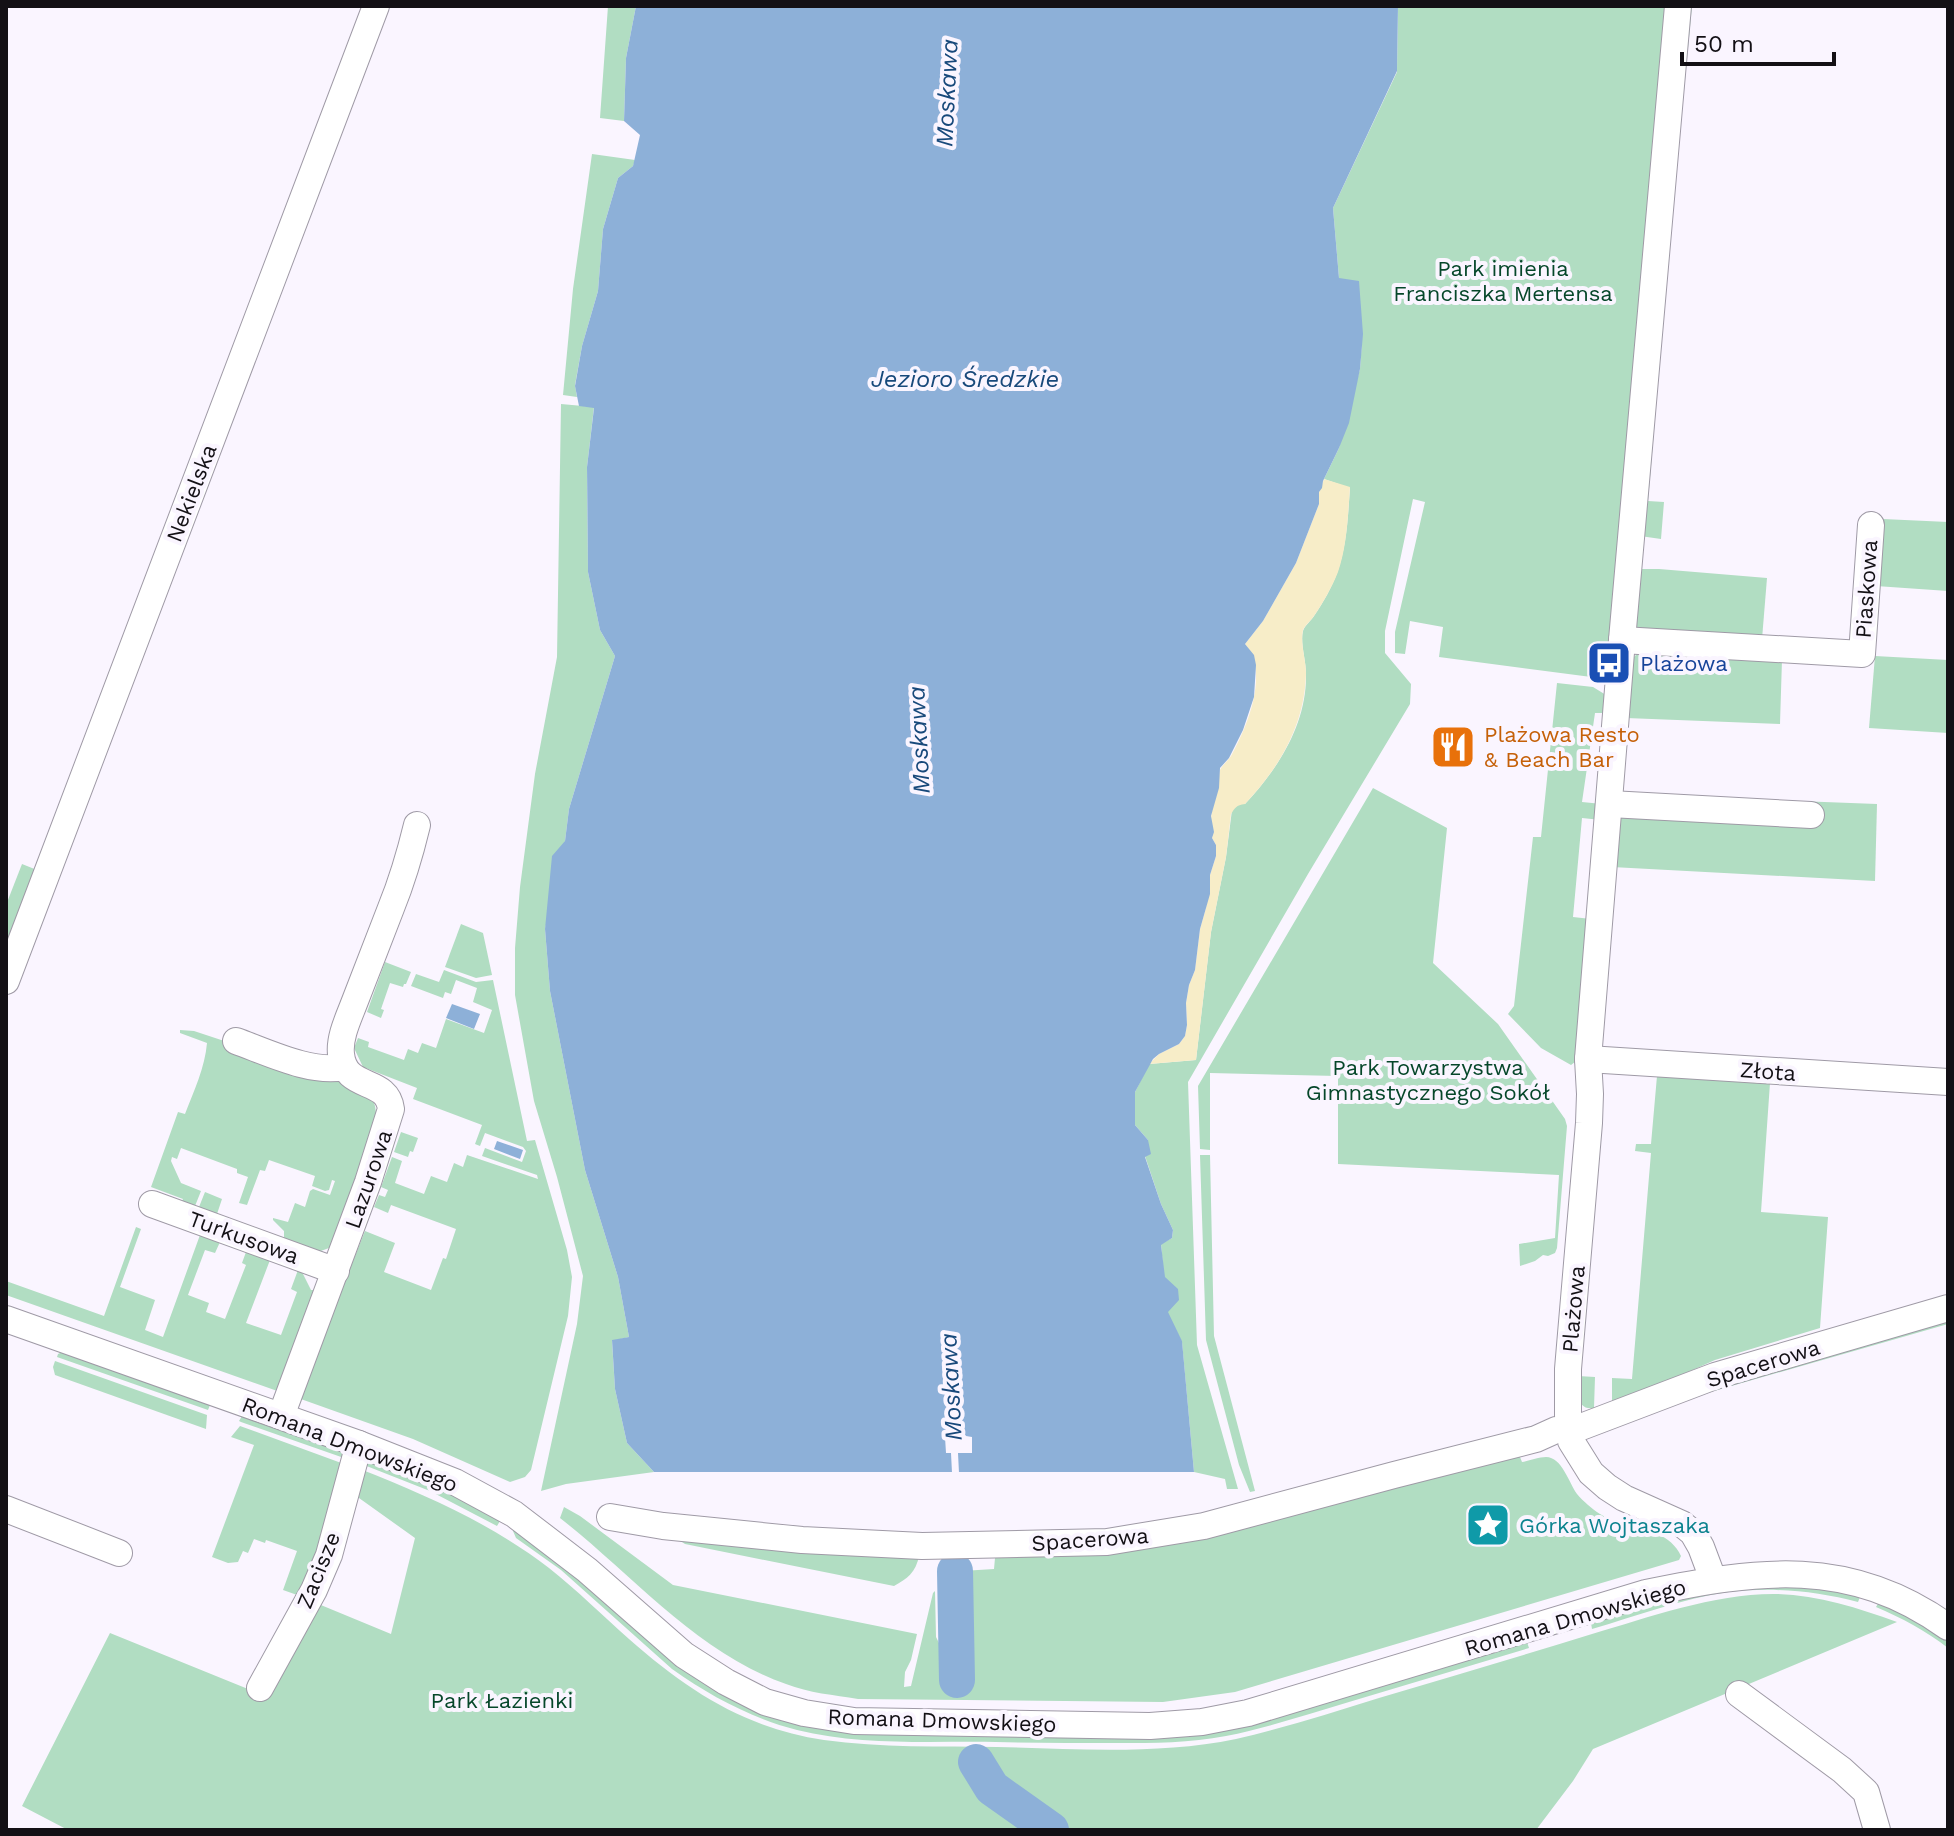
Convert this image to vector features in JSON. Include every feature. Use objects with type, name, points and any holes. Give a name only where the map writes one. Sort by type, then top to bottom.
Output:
[{"type":"street","name":"Nekielska","points":[[6,981],[376,6]]},
{"type":"street","name":"Plażowa","points":[[1569,1428],[1568,1369],[1589,1123],[1588,1059],[1678,6]]},
{"type":"street","name":"Piaskowa","points":[[1622,640],[1862,654],[1871,525]]},
{"type":"street","points":[[1610,804],[1811,815]]},
{"type":"street","points":[[236,1041],[307,1065],[332,1070],[344,1067],[340,1048],[342,1040],[409,858],[417,825]]},
{"type":"street","name":"Złota","points":[[1588,1059],[1948,1082]]},
{"type":"street","name":"Lazurowa","points":[[281,1416],[368,1182],[391,1109],[385,1092],[351,1076],[344,1067]]},
{"type":"street","name":"Turkusowa","points":[[152,1204],[336,1271]]},
{"type":"street","name":"Spacerowa","points":[[610,1517],[663,1526],[802,1540],[922,1546],[1107,1542],[1204,1526],[1536,1439],[1715,1376],[1948,1308]]},
{"type":"street","name":"Romana Dmowskiego","points":[[6,1319],[359,1444],[455,1482],[514,1514],[587,1570],[684,1655],[726,1682],[765,1702],[804,1713],[854,1721],[1150,1726],[1202,1722],[1248,1713],[1646,1593],[1713,1579],[1765,1573],[1813,1574],[1854,1582],[1926,1611],[1948,1627]]},
{"type":"street","points":[[1569,1428],[1591,1473],[1607,1487],[1682,1524],[1693,1533],[1713,1579]]},
{"type":"street","name":"Zacisze","points":[[260,1688],[314,1590],[329,1555],[359,1444]]},
{"type":"street","points":[[6,1509],[119,1553]]},
{"type":"street","points":[[1739,1694],[1842,1770],[1866,1792],[1877,1830]]},
{"type":"green space","points":[[608,6],[636,6],[626,58],[624,121],[600,118]]},
{"type":"green space","name":"Park imienia Franciszka Mertensa","points":[[1398,6],[1668,6],[1611,678],[1439,657],[1443,627],[1410,621],[1405,654],[1395,653],[1395,632],[1425,502],[1413,499],[1385,631],[1385,653],[1411,684],[1410,704],[1188,1082],[1197,1345],[1238,1489],[1227,1489],[1225,1479],[1194,1472],[1182,1342],[1167,1312],[1161,1244],[1172,1238],[1173,1230],[1145,1156],[1148,1140],[1135,1125],[1135,1092],[1149,1064],[1196,1060],[1211,932],[1232,810],[1239,804],[1245,804],[1269,776],[1296,728],[1305,693],[1303,631],[1330,589],[1343,552],[1350,488],[1324,479],[1339,448],[1360,369],[1362,341],[1339,278],[1333,208],[1397,72]]},
{"type":"green space","points":[[1687,6],[1692,6],[1648,501],[1664,502],[1661,539],[1640,536]]},
{"type":"green space","points":[[592,154],[635,160],[633,166],[618,178],[603,229],[598,291],[582,346],[575,385],[577,397],[563,395],[573,289]]},
{"type":"green space","points":[[561,404],[594,407],[587,467],[588,572],[600,630],[615,656],[569,809],[545,929],[550,991],[585,1170],[618,1277],[629,1337],[612,1341],[615,1389],[627,1443],[654,1472],[566,1484],[541,1491],[577,1324],[583,1276],[534,1101],[515,995],[520,887],[535,774],[557,657]]},
{"type":"green space","points":[[1883,519],[1948,522],[1948,591],[1876,586]]},
{"type":"green space","points":[[1638,569],[1767,578],[1762,639],[1632,633]]},
{"type":"green space","points":[[1638,653],[1782,659],[1780,724],[1626,718],[1633,658]]},
{"type":"green space","points":[[1875,656],[1948,660],[1948,733],[1869,728]]},
{"type":"green space","points":[[1557,683],[1593,687],[1606,695],[1604,713],[1595,713],[1582,802],[1602,804],[1601,820],[1582,818],[1573,917],[1591,919],[1580,1058],[1571,1065],[1541,1048],[1508,1014],[1514,1006],[1533,837],[1541,837]]},
{"type":"green space","name":"Park Towarzystwa Gimnastycznego Sokół","points":[[1373,788],[1447,828],[1433,963],[1498,1024],[1565,1119],[1567,1126],[1557,1248],[1555,1253],[1520,1266],[1519,1244],[1555,1238],[1559,1175],[1338,1164],[1338,1076],[1210,1073],[1210,1150],[1200,1149],[1198,1086]]},
{"type":"green space","points":[[1619,794],[1877,804],[1875,881],[1612,867]]},
{"type":"green space","points":[[22,864],[37,870],[6,948],[6,905]]},
{"type":"green space","points":[[461,924],[483,933],[492,975],[476,978],[445,967]]},
{"type":"green space","points":[[385,962],[411,972],[403,987],[390,983],[381,1018],[367,1012]]},
{"type":"green space","points":[[444,970],[476,982],[493,980],[527,1141],[535,1140],[572,1277],[568,1316],[531,1470],[525,1477],[510,1482],[413,1439],[298,1398],[365,1231],[395,1243],[384,1272],[431,1290],[443,1258],[446,1259],[456,1229],[391,1205],[388,1213],[374,1207],[379,1195],[385,1197],[388,1190],[381,1187],[392,1157],[402,1161],[395,1183],[424,1194],[431,1176],[447,1182],[454,1163],[463,1167],[467,1155],[538,1179],[537,1175],[482,1156],[485,1148],[522,1162],[526,1151],[523,1147],[485,1133],[480,1146],[475,1144],[482,1125],[413,1099],[417,1088],[363,1067],[354,1048],[358,1038],[369,1042],[368,1047],[404,1060],[408,1049],[418,1053],[422,1043],[436,1048],[446,1019],[484,1033],[492,1010],[473,1002],[477,988],[456,980],[451,994],[445,992],[443,998],[411,986],[416,974],[439,982]]},
{"type":"green space","points":[[180,1030],[194,1031],[345,1081],[373,1100],[377,1119],[337,1241],[329,1248],[318,1252],[284,1239],[284,1231],[273,1218],[288,1222],[295,1203],[305,1207],[313,1189],[330,1195],[335,1181],[332,1180],[329,1190],[325,1191],[312,1186],[315,1176],[269,1160],[265,1171],[260,1170],[247,1205],[239,1203],[248,1177],[237,1173],[237,1169],[181,1148],[177,1159],[172,1157],[171,1161],[181,1183],[201,1191],[195,1206],[151,1187],[178,1112],[185,1114],[206,1052],[207,1043],[180,1033]]},
{"type":"green space","points":[[1657,1076],[1770,1083],[1761,1212],[1828,1217],[1820,1328],[1715,1360],[1612,1404],[1612,1378],[1632,1379],[1651,1153],[1635,1151],[1636,1144],[1651,1144]]},
{"type":"green space","points":[[401,1132],[418,1138],[408,1157],[394,1152]]},
{"type":"green space","points":[[1200,1155],[1210,1155],[1214,1336],[1255,1491],[1250,1492],[1239,1465],[1206,1340]]},
{"type":"green space","points":[[205,1192],[222,1199],[217,1214],[199,1207]]},
{"type":"green space","points":[[136,1227],[141,1229],[120,1287],[155,1300],[145,1330],[163,1337],[200,1235],[220,1242],[215,1253],[205,1250],[188,1295],[209,1303],[206,1312],[225,1319],[246,1265],[242,1263],[246,1252],[270,1260],[246,1323],[281,1335],[297,1292],[291,1289],[298,1270],[302,1272],[311,1290],[316,1290],[283,1393],[6,1295],[6,1281],[104,1316]]},
{"type":"green space","points":[[1948,1314],[1948,1324],[1714,1391],[1601,1430],[1649,1410]]},
{"type":"green space","points":[[62,1352],[210,1405],[208,1410],[57,1357]]},
{"type":"green space","points":[[55,1361],[207,1415],[206,1429],[55,1375]]},
{"type":"green space","points":[[1578,1376],[1595,1377],[1594,1408],[1581,1403]]},
{"type":"green space","points":[[242,1416],[343,1451],[344,1458],[241,1422]]},
{"type":"green space","points":[[240,1426],[344,1464],[336,1503],[300,1596],[283,1590],[297,1551],[254,1539],[248,1553],[243,1551],[238,1562],[228,1563],[212,1557],[254,1445],[231,1437]]},
{"type":"green space","points":[[1518,1452],[1522,1462],[1552,1458],[1564,1471],[1577,1494],[1591,1507],[1610,1519],[1666,1539],[1675,1546],[1681,1556],[1679,1560],[1235,1692],[1163,1702],[858,1699],[795,1687],[754,1670],[695,1633],[560,1518],[564,1507],[580,1516],[673,1585],[917,1634],[905,1672],[904,1687],[911,1686],[935,1591],[936,1637],[946,1657],[948,1676],[952,1680],[963,1677],[968,1640],[967,1583],[962,1571],[994,1569],[995,1558],[1108,1551]]},
{"type":"green space","points":[[370,1461],[458,1497],[500,1521],[497,1526],[430,1491],[364,1465]]},
{"type":"green space","name":"Park Łazienki","points":[[360,1469],[458,1512],[527,1552],[570,1585],[651,1658],[719,1704],[768,1726],[845,1743],[1117,1750],[1207,1744],[1290,1725],[1660,1614],[1731,1597],[1792,1595],[1853,1607],[1897,1622],[1593,1749],[1536,1830],[68,1830],[22,1806],[110,1633],[265,1696],[316,1603],[391,1634],[415,1538],[352,1493]]},
{"type":"green space","points":[[514,1529],[564,1565],[694,1676],[743,1705],[1082,1738],[1527,1642],[1529,1648],[1272,1725],[1212,1738],[1117,1743],[896,1742],[846,1738],[780,1725],[747,1713],[701,1688],[672,1669],[561,1570],[516,1538]]},
{"type":"green space","points":[[679,1540],[919,1556],[910,1574],[894,1586],[685,1544]]},
{"type":"green space","points":[[1779,1584],[1834,1590],[1860,1597],[1858,1602],[1794,1591],[1729,1592],[1677,1603],[1592,1629],[1591,1623],[1674,1598]]},
{"type":"green space","points":[[1879,1602],[1904,1611],[1948,1639],[1948,1648],[1914,1625],[1876,1607]]},
{"type":"sand","points":[[1324,479],[1350,487],[1347,530],[1336,578],[1303,630],[1306,673],[1301,710],[1288,744],[1269,776],[1245,804],[1236,807],[1231,814],[1211,932],[1196,1060],[1149,1064],[1159,1054],[1179,1044],[1185,1036],[1189,985],[1195,970],[1200,929],[1216,856],[1211,820],[1219,787],[1219,772],[1231,756],[1243,730],[1256,685],[1256,670],[1245,644],[1263,621],[1296,563],[1319,504]]},
{"type":"water","name":"Jezioro Średzkie","points":[[636,6],[1398,6],[1397,71],[1333,208],[1339,278],[1359,281],[1363,334],[1360,369],[1349,423],[1323,481],[1319,504],[1296,563],[1263,621],[1245,644],[1254,655],[1256,665],[1254,697],[1243,730],[1229,758],[1220,768],[1219,788],[1211,816],[1216,856],[1200,929],[1195,970],[1189,985],[1185,1036],[1179,1044],[1153,1059],[1135,1092],[1135,1125],[1148,1140],[1151,1154],[1145,1157],[1173,1230],[1172,1238],[1161,1245],[1165,1277],[1178,1289],[1179,1300],[1168,1312],[1182,1341],[1194,1472],[654,1472],[627,1443],[615,1389],[612,1340],[629,1337],[618,1277],[585,1170],[550,991],[545,929],[552,856],[565,841],[569,809],[615,656],[600,630],[588,572],[587,467],[594,408],[579,406],[575,386],[582,346],[598,291],[603,229],[618,178],[633,166],[640,135],[624,121],[626,58]]},
{"type":"water","points":[[452,1004],[480,1014],[474,1029],[446,1018]]},
{"type":"water","points":[[497,1141],[523,1150],[520,1159],[494,1149]]},
{"type":"water","points":[[948,1571],[962,1571],[968,1594],[962,1673],[953,1673],[947,1636],[944,1594]]},
{"type":"pier","points":[[954,1428],[972,1437],[972,1453],[958,1453],[959,1473],[952,1473],[951,1453],[946,1453],[945,1437]]},
{"type":"waterway","name":"Moskawa","points":[[955,1571],[957,1680]]},
{"type":"waterway","name":"Moskawa","points":[[976,1762],[992,1788],[1051,1830]]},
{"type":"place","name":"Plażowa","points":[[1609,663]]},
{"type":"place","name":"Plażowa Resto & Beach Bar","points":[[1453,747]]},
{"type":"place","name":"Górka Wojtaszaka","points":[[1488,1525]]}]
